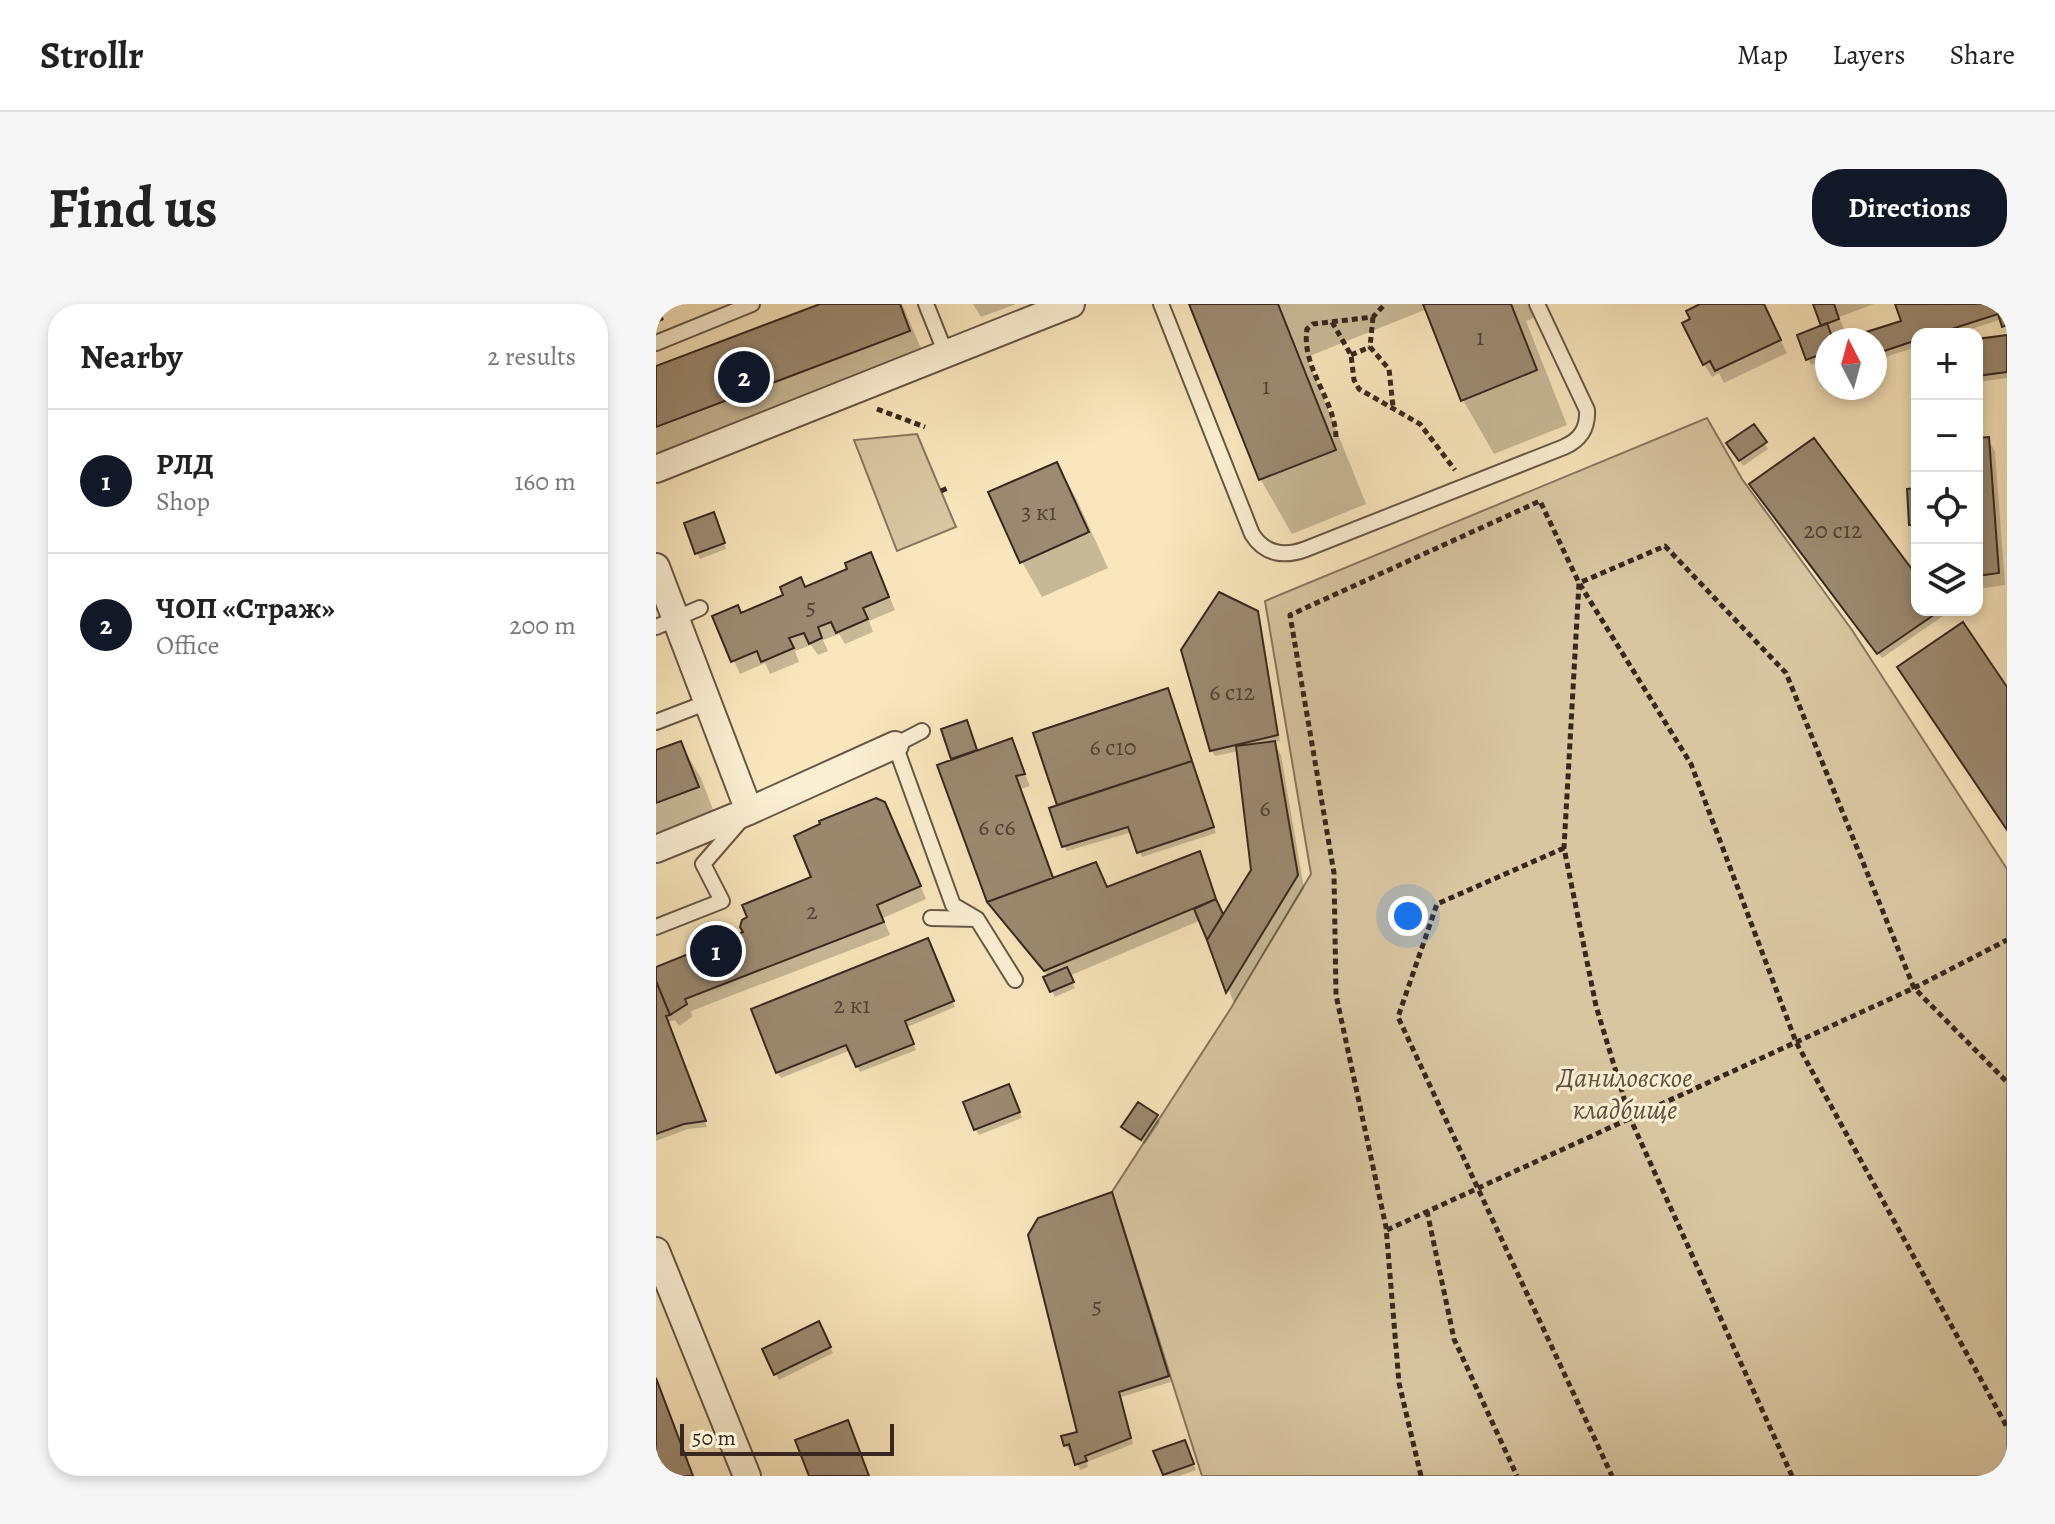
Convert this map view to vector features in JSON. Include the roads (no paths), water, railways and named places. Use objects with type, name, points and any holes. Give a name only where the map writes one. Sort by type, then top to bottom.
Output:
[{"type":"street","points":[[656,469],[1071,304]]},
{"type":"street","points":[[656,567],[666,623],[708,702],[749,811]]},
{"type":"street","points":[[656,849],[895,745]]},
{"type":"street","points":[[656,1251],[747,1476]]},
{"type":"lane","points":[[656,343],[752,304]]},
{"type":"lane","points":[[926,304],[946,354]]},
{"type":"lane","points":[[1161,304],[1249,528],[1268,551],[1283,554],[1296,553],[1573,443],[1580,437],[1586,426],[1587,410],[1537,304]]},
{"type":"lane","points":[[666,623],[700,608]]},
{"type":"lane","points":[[656,722],[708,702]]},
{"type":"lane","points":[[922,731],[895,745],[953,905],[977,919],[1015,980]]},
{"type":"lane","points":[[656,927],[722,901],[703,864],[749,811]]},
{"type":"lane","points":[[931,918],[977,919]]},
{"type":"place","name":"ЧОП «Страж»","points":[[744,377]]},
{"type":"place","name":"РЛД","points":[[716,951]]},
{"type":"park label","name":"Даниловское кладбище","points":[[1625,1093]]}]
